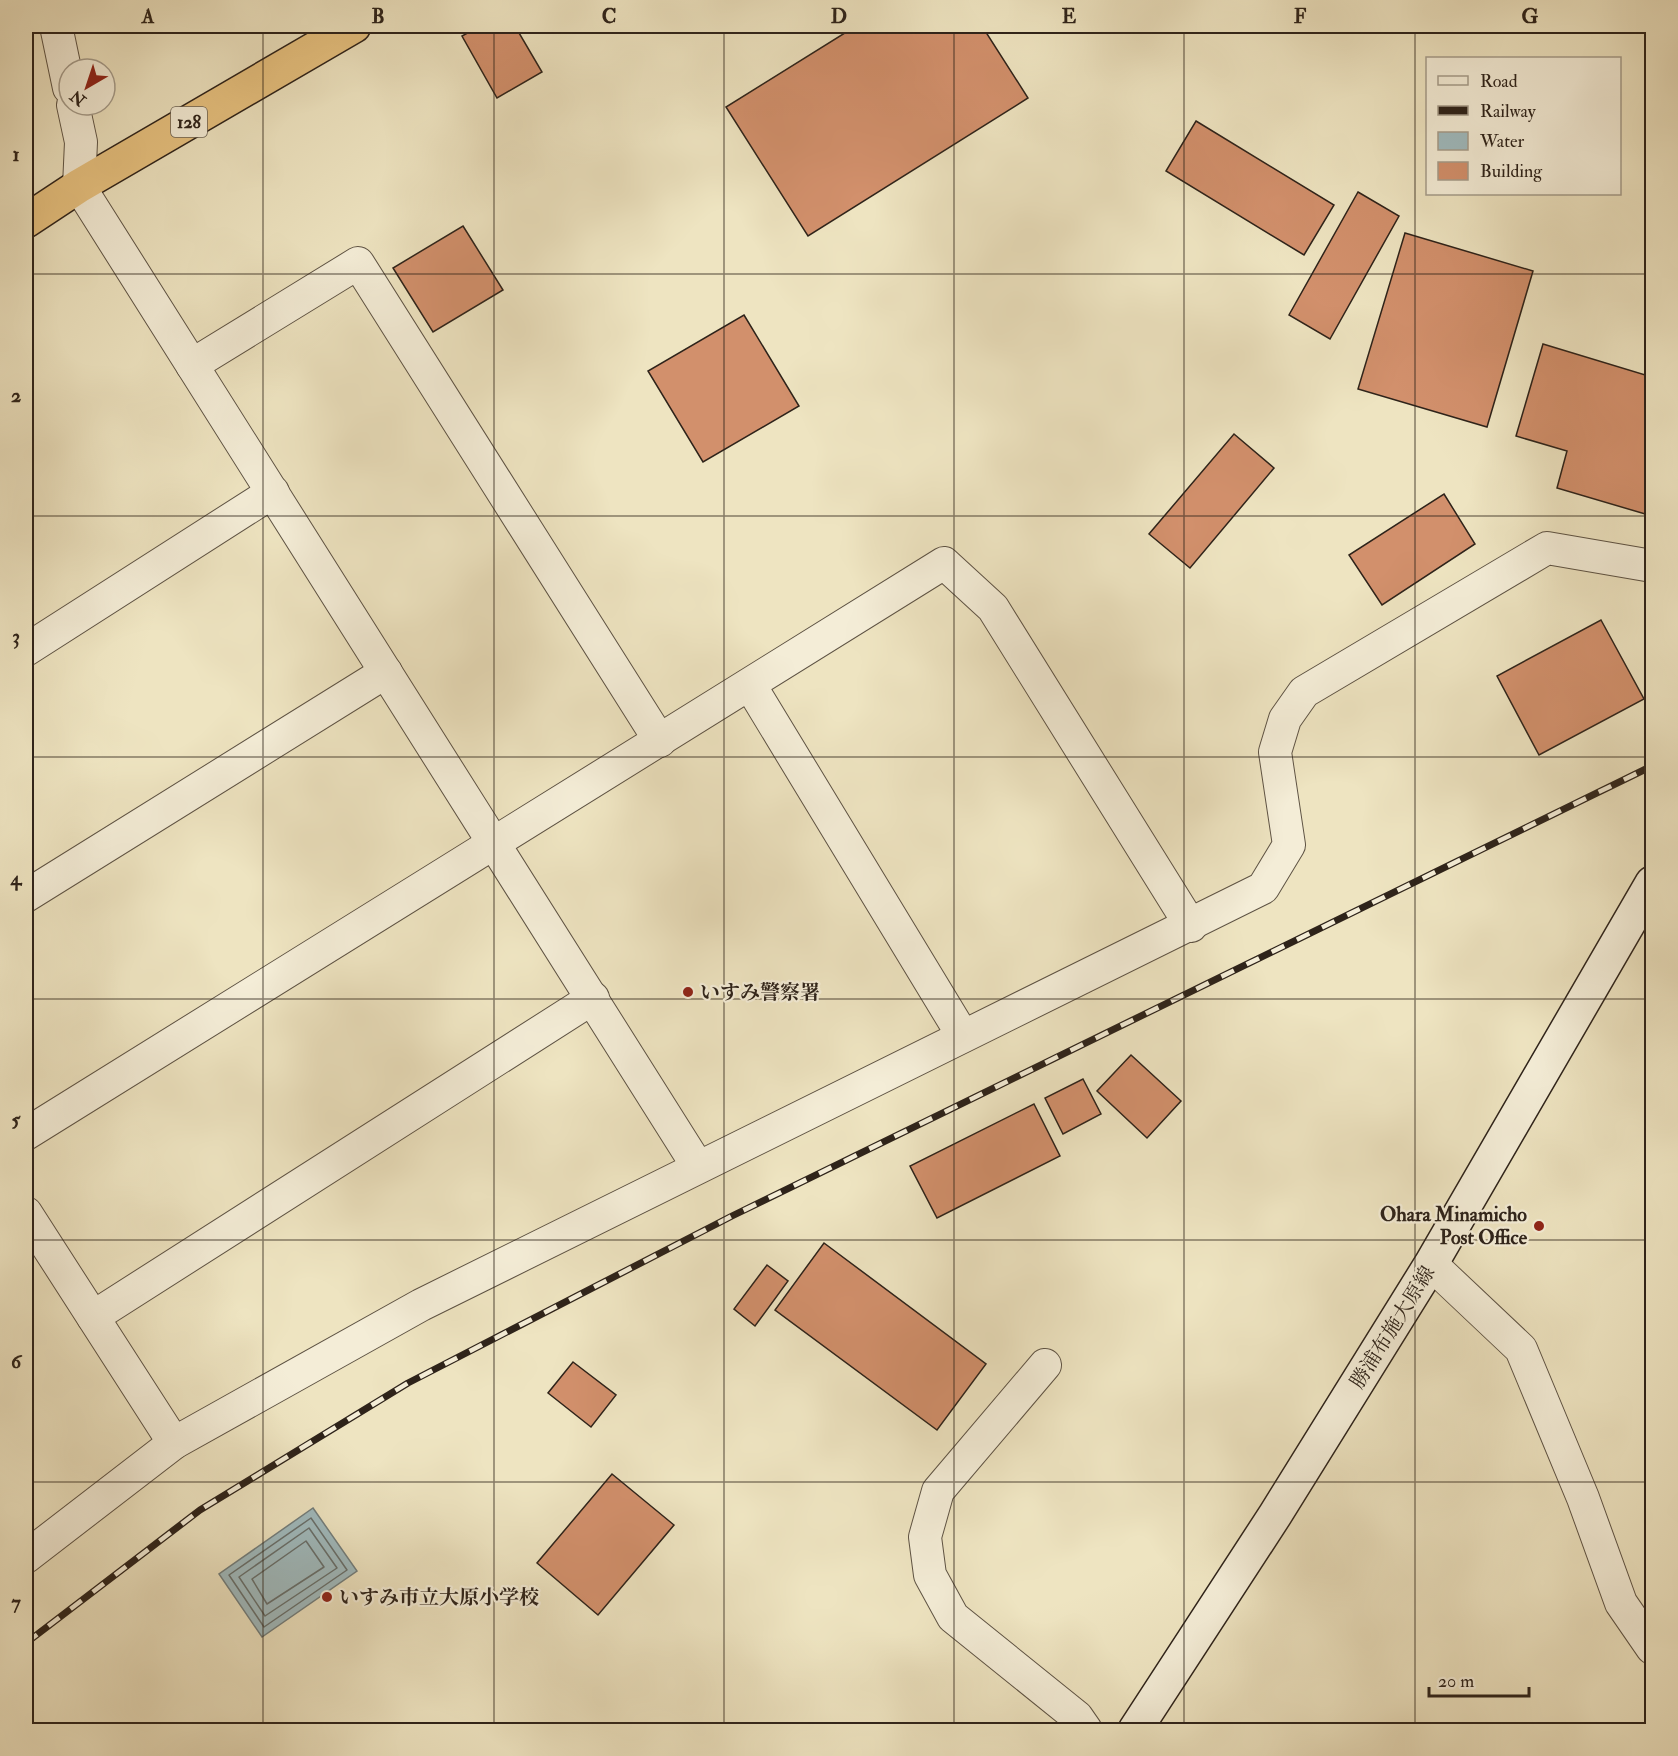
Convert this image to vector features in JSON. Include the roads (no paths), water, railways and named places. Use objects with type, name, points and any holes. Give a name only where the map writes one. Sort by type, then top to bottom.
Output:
[{"type":"highway","name":"128","points":[[26,221],[80,186],[354,26]]},
{"type":"main road","name":"勝浦布施大原線","points":[[1135,1731],[1275,1515],[1431,1264],[1653,883]]},
{"type":"street","points":[[56,26],[62,57]]},
{"type":"street","points":[[76,117],[81,142],[80,186],[698,1167]]},
{"type":"street","points":[[192,365],[358,263],[660,741]]},
{"type":"street","points":[[26,650],[273,492]]},
{"type":"street","points":[[26,1557],[174,1443],[421,1305],[963,1036],[1191,926],[1263,888],[1289,844],[1275,752],[1285,719],[1304,692],[1546,548],[1653,566]]},
{"type":"street","points":[[26,1134],[944,563],[993,608],[1191,926]]},
{"type":"street","points":[[26,896],[386,672]]},
{"type":"street","points":[[750,685],[963,1036]]},
{"type":"street","points":[[93,1317],[593,998]]},
{"type":"street","points":[[26,1213],[174,1443]]},
{"type":"street","points":[[1431,1264],[1521,1349],[1583,1498],[1621,1603],[1653,1648]]},
{"type":"street","points":[[1045,1365],[938,1491],[925,1537],[930,1575],[953,1617],[1077,1718],[1086,1731]]},
{"type":"water","points":[[313,1508],[357,1571],[262,1637],[219,1574]]},
{"type":"railway","points":[[26,1643],[200,1510],[408,1383],[732,1216],[1652,766]]},
{"type":"place","name":"いすみ警察署","points":[[688,992]]},
{"type":"place","name":"Ohara Minamicho Post Office","points":[[1539,1226]]},
{"type":"place","name":"いすみ市立大原小学校","points":[[327,1597]]}]
